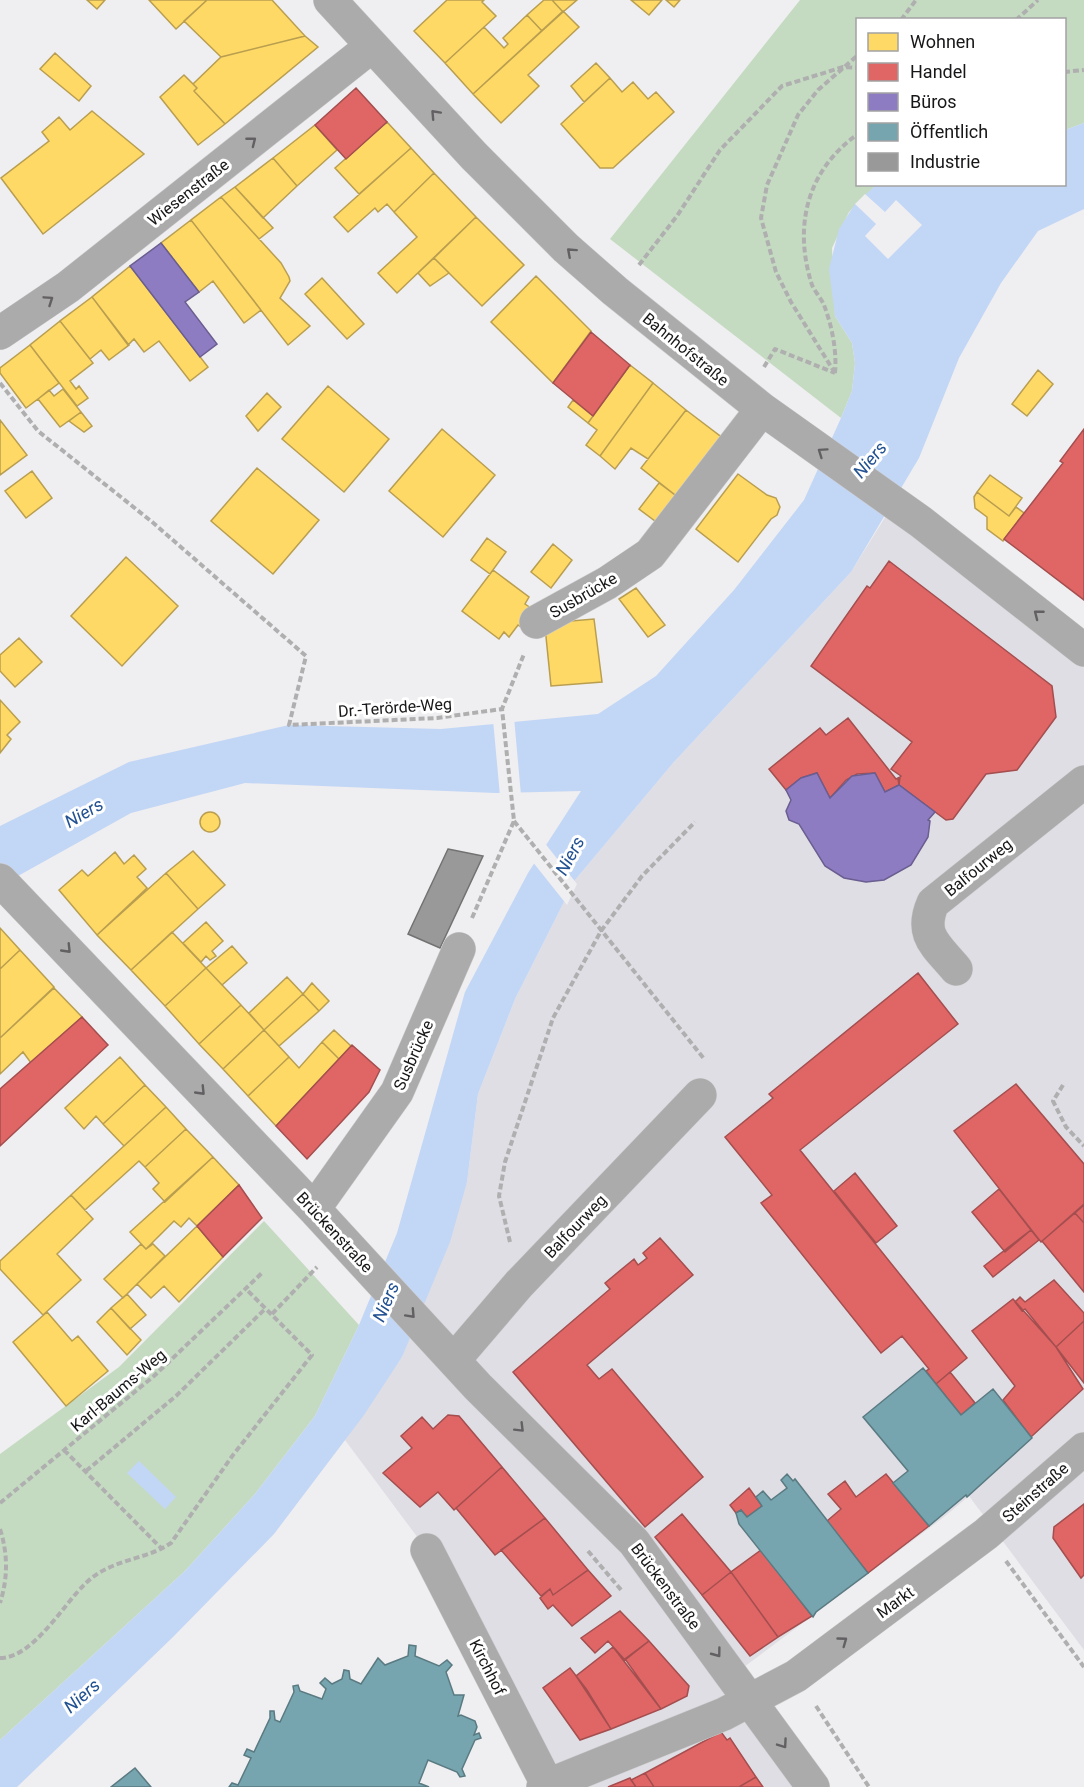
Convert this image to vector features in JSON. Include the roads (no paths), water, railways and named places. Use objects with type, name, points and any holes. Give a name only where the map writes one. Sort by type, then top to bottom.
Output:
[{"type":"street","name":"Bahnhofstraße","points":[[330,0],[474,156],[566,248],[615,291],[762,409],[921,522],[1084,650]]},
{"type":"street","name":"Wiesenstraße","points":[[0,333],[68,287],[372,46]]},
{"type":"street","name":"Susbrücke","points":[[536,622],[607,583],[650,554],[762,409]]},
{"type":"street","name":"Balfourweg","points":[[956,969],[928,935],[927,917],[933,903],[1084,782]]},
{"type":"street","name":"Brückenstraße","points":[[0,880],[314,1209],[454,1360],[634,1542],[752,1701]]},
{"type":"street","name":"Susbrücke","points":[[314,1209],[397,1092],[459,949]]},
{"type":"street","name":"Balfourweg","points":[[454,1360],[519,1284],[706,1082]]},
{"type":"street","name":"Steinstraße","points":[[986,1534],[1084,1449]]},
{"type":"street","name":"Markt","points":[[752,1701],[796,1676],[986,1534]]},
{"type":"street","name":"Kirchhof","points":[[427,1550],[545,1786],[752,1701]]},
{"type":"street","points":[[752,1701],[813,1787]]},
{"type":"water","name":"Niers","points":[[1084,123],[1084,209],[1038,231],[1001,283],[959,358],[919,458],[851,572],[673,763],[575,880],[515,999],[478,1094],[467,1182],[450,1242],[402,1357],[364,1415],[274,1534],[173,1637],[17,1787],[0,1787],[0,1740],[185,1571],[255,1494],[315,1416],[359,1325],[397,1233],[465,992],[528,873],[581,791],[496,793],[245,783],[131,813],[0,886],[0,826],[129,762],[289,725],[441,729],[598,714],[656,676],[734,590],[804,500],[852,391],[855,363],[852,343],[835,316],[829,269],[839,229],[855,204],[875,186],[1066,186],[1066,130]]},
{"type":"water","points":[[139,1461],[176,1497],[165,1509],[127,1473]]}]
